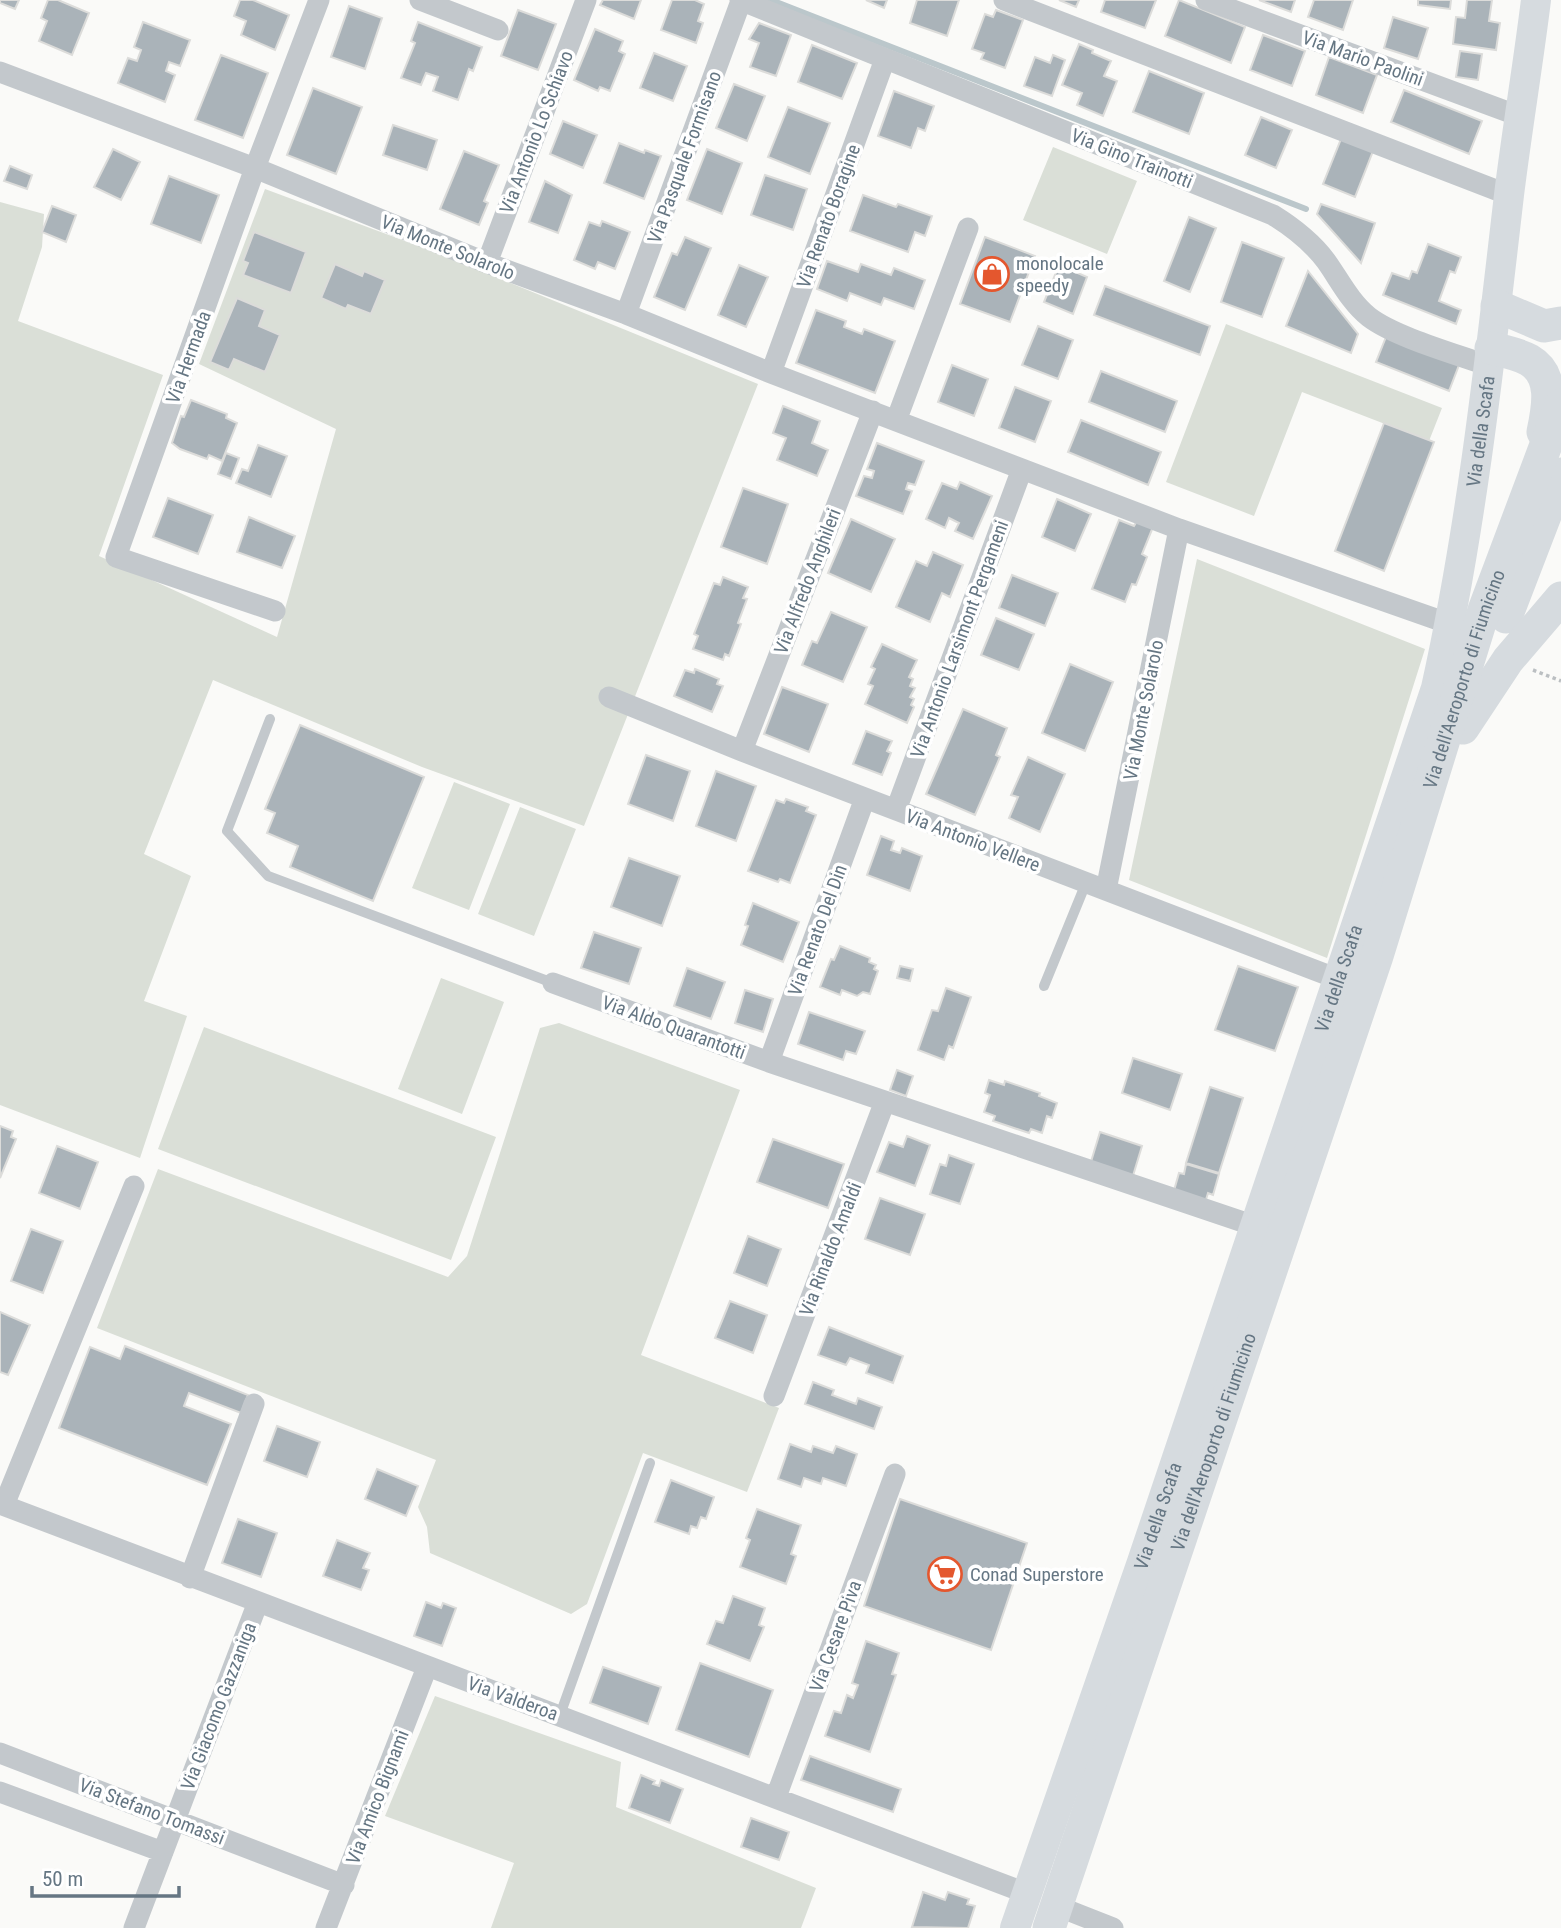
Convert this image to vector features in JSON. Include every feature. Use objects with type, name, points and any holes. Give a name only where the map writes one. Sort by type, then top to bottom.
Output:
[{"type":"main road","points":[[1497,306],[1544,326],[1561,323]]},
{"type":"main road","points":[[1490,357],[1528,359],[1542,370],[1549,401],[1548,476]]},
{"type":"main road","name":"Via dell'Aeroporto di Fiumicino","points":[[1377,956],[1463,728],[1548,476],[1561,405]]},
{"type":"main road","name":"Via dell'Aeroporto di Fiumicino","points":[[1053,1917],[1377,956],[1484,610],[1548,476]]},
{"type":"main road","points":[[1463,728],[1508,660],[1561,598]]},
{"type":"street","name":"Via Hermada","points":[[275,611],[116,557],[255,168],[319,0]]},
{"type":"street","points":[[420,0],[498,30]]},
{"type":"street","name":"Via Antonio Lo Schiavo","points":[[487,263],[586,0]]},
{"type":"street","name":"Via Gino Trainotti","points":[[741,0],[1272,215],[1301,232],[1368,316],[1391,330],[1490,357]]},
{"type":"street","name":"Via Pasquale Formisano","points":[[626,314],[741,0]]},
{"type":"street","points":[[1004,0],[1509,195]]},
{"type":"street","name":"Via Mario Paolini","points":[[1206,0],[1519,116]]},
{"type":"street","name":"Via della Scafa","points":[[1015,1928],[1142,1562],[1436,688],[1450,624],[1490,357],[1536,0]]},
{"type":"street","name":"Via Renato Boragine","points":[[771,373],[886,59]]},
{"type":"street","name":"Via Monte Solarolo","points":[[0,72],[255,168],[487,263],[626,314],[771,373],[1179,529],[1450,624]]},
{"type":"street","points":[[896,421],[968,228]]},
{"type":"street","name":"Via Alfredo Anghileri","points":[[741,751],[873,411]]},
{"type":"street","name":"Via Antonio Larsimont Pergameni","points":[[895,810],[1022,469]]},
{"type":"street","name":"Via Monte Solarolo","points":[[1106,890],[1179,529]]},
{"type":"street","name":"Via Antonio Vellere","points":[[610,697],[741,751],[1338,979]]},
{"type":"street","name":"Via Renato Del Din","points":[[769,1062],[865,798]]},
{"type":"street","name":"Via Aldo Quarantotti","points":[[553,983],[769,1062],[1255,1226]]},
{"type":"street","name":"Via Rinaldo Amaldi","points":[[774,1396],[885,1101]]},
{"type":"street","points":[[2,1505],[134,1185]]},
{"type":"street","points":[[190,1578],[254,1405]]},
{"type":"street","name":"Via Cesare Piva","points":[[776,1797],[895,1474]]},
{"type":"street","name":"Via Valderoa","points":[[2,1505],[1026,1893]]},
{"type":"street","name":"Via Giacomo Gazzaniga","points":[[134,1928],[258,1602]]},
{"type":"street","name":"Via Amico Bignami","points":[[327,1928],[427,1667]]},
{"type":"street","name":"Via Stefano Tomassi","points":[[0,1753],[344,1885]]},
{"type":"street","name":"Via Stefano Tomassi","points":[[0,1792],[163,1852]]},
{"type":"street","points":[[1053,1917],[1113,1928]]},
{"type":"lane","name":"Via Aldo Quarantotti","points":[[270,719],[227,831],[268,876],[553,983]]},
{"type":"lane","points":[[1044,986],[1086,883]]},
{"type":"lane","points":[[560,1715],[650,1463]]},
{"type":"shaded area","points":[[1053,147],[1137,181],[1107,254],[1023,220]]},
{"type":"shaded area","points":[[265,189],[432,251],[758,384],[584,826],[422,767],[213,680],[144,854],[191,876],[144,1001],[187,1016],[140,1158],[0,1105],[0,202],[44,214],[42,247],[18,321],[163,375],[99,556],[277,637],[336,429],[199,364]]},
{"type":"shaded area","points":[[1226,324],[1442,408],[1429,441],[1302,392],[1254,516],[1166,482]]},
{"type":"shaded area","points":[[1197,559],[1425,649],[1327,958],[1129,880]]},
{"type":"shaded area","points":[[454,782],[510,804],[469,910],[412,888]]},
{"type":"shaded area","points":[[520,807],[576,829],[534,936],[478,914]]},
{"type":"shaded area","points":[[441,978],[504,1002],[462,1114],[398,1089]]},
{"type":"shaded area","points":[[559,1023],[740,1090],[641,1355],[779,1408],[747,1492],[643,1453],[587,1604],[571,1614],[430,1553],[427,1527],[418,1507],[436,1460],[97,1328],[158,1169],[448,1277],[467,1256],[540,1028]]},
{"type":"shaded area","points":[[204,1027],[496,1137],[451,1260],[158,1149]]},
{"type":"shaded area","points":[[435,1696],[621,1762],[616,1807],[816,1888],[801,1928],[491,1928],[514,1863],[385,1816]]},
{"type":"building","points":[[0,0],[19,0],[15,9],[0,3]]},
{"type":"building","points":[[48,0],[58,0],[89,13],[72,55],[39,41],[47,21],[41,18]]},
{"type":"building","points":[[240,0],[253,0],[289,15],[275,50],[241,35],[246,21],[234,16]]},
{"type":"building","points":[[603,0],[641,0],[634,19],[600,5]]},
{"type":"building","points":[[672,0],[695,0],[704,4],[698,21],[703,23],[696,43],[661,30]]},
{"type":"building","points":[[866,0],[887,0],[884,8]]},
{"type":"building","points":[[917,0],[959,0],[947,36],[910,23]]},
{"type":"building","points":[[1059,0],[1079,0],[1076,7]]},
{"type":"building","points":[[1105,0],[1156,0],[1145,28],[1101,12]]},
{"type":"building","points":[[1179,0],[1245,27],[1231,63],[1165,36]]},
{"type":"building","points":[[1259,0],[1295,0],[1291,12]]},
{"type":"building","points":[[1314,0],[1353,0],[1343,30],[1308,17]]},
{"type":"building","points":[[1418,0],[1451,0],[1450,9],[1418,5]]},
{"type":"building","points":[[1467,0],[1492,0],[1489,21],[1500,23],[1496,50],[1453,44],[1456,17],[1465,18]]},
{"type":"building","points":[[349,6],[382,18],[365,69],[331,57]]},
{"type":"building","points":[[518,10],[556,24],[538,70],[501,56]]},
{"type":"building","points":[[996,10],[1023,20],[1005,68],[981,59],[984,53],[972,49],[985,14],[993,17]]},
{"type":"building","points":[[1393,17],[1428,28],[1418,59],[1384,48]]},
{"type":"building","points":[[143,22],[190,40],[180,66],[169,62],[166,71],[175,75],[165,102],[118,83],[128,58],[137,61],[141,50],[134,47]]},
{"type":"building","points":[[418,22],[482,47],[473,71],[469,69],[458,100],[433,91],[438,77],[426,73],[421,85],[401,78],[415,43],[411,41]]},
{"type":"building","points":[[759,23],[791,35],[776,76],[750,67],[759,43],[749,39]]},
{"type":"building","points":[[595,29],[623,41],[619,51],[625,54],[610,91],[600,87],[598,91],[574,80]]},
{"type":"building","points":[[1263,35],[1305,51],[1292,86],[1250,70]]},
{"type":"building","points":[[1079,44],[1111,61],[1104,76],[1117,81],[1103,116],[1077,105],[1082,93],[1062,85]]},
{"type":"building","points":[[812,45],[857,63],[842,99],[798,82]]},
{"type":"building","points":[[1460,51],[1482,54],[1478,80],[1456,77]]},
{"type":"building","points":[[654,53],[687,66],[673,101],[640,88]]},
{"type":"building","points":[[221,55],[268,73],[243,138],[195,120]]},
{"type":"building","points":[[1053,55],[1065,60],[1052,96],[1024,86],[1035,57],[1050,63]]},
{"type":"building","points":[[1329,57],[1377,75],[1363,113],[1316,95]]},
{"type":"building","points":[[1149,71],[1204,93],[1189,134],[1133,112]]},
{"type":"building","points":[[734,84],[765,96],[747,141],[716,128]]},
{"type":"building","points":[[313,88],[362,107],[336,174],[287,155]]},
{"type":"building","points":[[1404,90],[1482,121],[1469,154],[1391,122]]},
{"type":"building","points":[[894,91],[934,106],[925,131],[918,128],[911,148],[878,136]]},
{"type":"building","points":[[788,107],[830,123],[810,174],[768,157]]},
{"type":"building","points":[[1261,117],[1292,130],[1276,168],[1245,155]]},
{"type":"building","points":[[563,121],[597,135],[583,168],[550,154]]},
{"type":"building","points":[[393,125],[437,140],[427,170],[383,155]]},
{"type":"building","points":[[1341,139],[1373,151],[1355,197],[1323,184]]},
{"type":"building","points":[[619,143],[644,153],[645,150],[661,156],[644,199],[604,183]]},
{"type":"building","points":[[113,149],[140,162],[121,200],[94,187]]},
{"type":"building","points":[[707,149],[742,163],[722,214],[687,200]]},
{"type":"building","points":[[464,151],[499,165],[484,201],[488,203],[479,225],[440,209]]},
{"type":"building","points":[[10,166],[32,175],[27,189],[4,181]]},
{"type":"building","points":[[765,175],[807,189],[793,230],[751,215]]},
{"type":"building","points":[[169,176],[219,195],[201,243],[151,224]]},
{"type":"building","points":[[545,181],[572,195],[558,233],[529,222]]},
{"type":"building","points":[[863,195],[932,216],[925,236],[915,232],[908,252],[850,231]]},
{"type":"building","points":[[1321,204],[1375,223],[1361,263],[1317,214]]},
{"type":"building","points":[[52,206],[76,215],[66,242],[42,232]]},
{"type":"building","points":[[1189,217],[1216,228],[1190,292],[1164,281]]},
{"type":"building","points":[[602,221],[630,232],[615,269],[598,262],[595,269],[574,260],[589,222],[600,226]]},
{"type":"building","points":[[254,232],[306,252],[291,293],[243,275],[248,263],[243,261]]},
{"type":"building","points":[[685,237],[711,248],[685,310],[654,297],[672,253],[677,255]]},
{"type":"building","points":[[985,237],[1035,256],[1010,322],[960,304]]},
{"type":"building","points":[[1242,242],[1284,258],[1262,317],[1221,302]]},
{"type":"building","points":[[1428,244],[1461,257],[1455,273],[1450,271],[1439,301],[1461,310],[1456,324],[1383,295],[1392,273],[1409,279],[1412,271],[1417,273]]},
{"type":"building","points":[[827,261],[858,272],[861,264],[891,275],[894,268],[925,280],[914,309],[884,298],[881,305],[850,293],[847,301],[817,289]]},
{"type":"building","points":[[335,264],[362,276],[364,271],[385,280],[371,314],[348,305],[346,309],[321,298]]},
{"type":"building","points":[[739,265],[768,277],[746,327],[718,315]]},
{"type":"building","points":[[1059,265],[1087,277],[1073,314],[1044,302]]},
{"type":"building","points":[[1308,271],[1358,334],[1351,353],[1286,326]]},
{"type":"building","points":[[1105,286],[1210,326],[1200,355],[1094,315]]},
{"type":"building","points":[[237,298],[265,310],[259,326],[280,335],[265,372],[234,359],[229,370],[210,362]]},
{"type":"building","points":[[816,310],[846,321],[844,327],[862,334],[864,329],[895,341],[875,393],[796,363]]},
{"type":"building","points":[[1038,326],[1073,340],[1058,379],[1022,365]]},
{"type":"building","points":[[1386,337],[1459,365],[1449,391],[1376,362]]},
{"type":"building","points":[[952,365],[988,379],[974,416],[938,402]]},
{"type":"building","points":[[1101,371],[1177,401],[1165,432],[1089,402]]},
{"type":"building","points":[[1015,387],[1051,401],[1035,442],[999,428]]},
{"type":"building","points":[[191,400],[227,414],[226,418],[237,423],[222,461],[209,455],[207,459],[180,449],[172,443],[181,416],[184,417]]},
{"type":"building","points":[[783,406],[820,421],[812,443],[828,450],[817,476],[777,460],[786,438],[773,433]]},
{"type":"building","points":[[1081,420],[1161,452],[1148,485],[1068,452]]},
{"type":"building","points":[[1384,423],[1434,442],[1384,571],[1335,551]]},
{"type":"building","points":[[877,443],[924,461],[915,485],[908,483],[906,489],[912,491],[903,514],[856,496],[864,476],[872,478],[874,471],[867,469]]},
{"type":"building","points":[[258,445],[287,456],[271,497],[236,483],[242,469],[248,471]]},
{"type":"building","points":[[226,453],[239,458],[231,479],[218,474]]},
{"type":"building","points":[[960,482],[992,496],[973,539],[955,531],[959,523],[949,518],[945,528],[926,519],[942,483],[957,489]]},
{"type":"building","points":[[743,488],[788,504],[767,564],[721,547]]},
{"type":"building","points":[[168,498],[213,515],[198,554],[153,537]]},
{"type":"building","points":[[1057,499],[1091,514],[1075,551],[1042,537]]},
{"type":"building","points":[[249,517],[295,536],[282,568],[237,552]]},
{"type":"building","points":[[851,519],[895,539],[871,592],[828,573]]},
{"type":"building","points":[[1119,520],[1134,526],[1137,521],[1153,527],[1142,554],[1147,557],[1136,585],[1132,584],[1125,602],[1092,589]]},
{"type":"building","points":[[933,552],[963,565],[950,597],[942,593],[930,622],[896,607],[916,561],[927,566]]},
{"type":"building","points":[[1012,575],[1058,593],[1045,626],[999,608]]},
{"type":"building","points":[[723,577],[748,587],[743,598],[747,599],[738,623],[741,624],[729,656],[725,654],[723,660],[693,649],[698,636],[694,634],[714,583],[720,585]]},
{"type":"building","points":[[831,612],[867,627],[843,682],[802,665],[812,641],[817,643]]},
{"type":"building","points":[[996,618],[1034,634],[1019,670],[981,655]]},
{"type":"building","points":[[882,644],[917,660],[909,677],[913,679],[910,686],[915,688],[910,697],[914,699],[911,705],[914,707],[907,723],[865,704],[873,686],[868,684],[875,669],[871,667]]},
{"type":"building","points":[[1070,664],[1113,682],[1085,751],[1042,733]]},
{"type":"building","points":[[695,669],[719,679],[717,684],[723,686],[712,712],[674,696],[685,670],[694,673]]},
{"type":"building","points":[[782,687],[828,704],[809,752],[764,734]]},
{"type":"building","points":[[963,709],[1007,728],[996,755],[1000,757],[975,815],[926,794]]},
{"type":"building","points":[[300,725],[424,777],[373,901],[290,867],[298,846],[267,833],[275,813],[265,809]]},
{"type":"building","points":[[866,731],[892,741],[887,751],[891,753],[882,775],[853,764]]},
{"type":"building","points":[[646,755],[690,771],[673,821],[628,804]]},
{"type":"building","points":[[1028,757],[1065,774],[1040,832],[1009,818],[1018,797],[1011,795]]},
{"type":"building","points":[[716,771],[756,786],[736,841],[696,826]]},
{"type":"building","points":[[786,799],[808,807],[806,811],[816,815],[790,883],[780,879],[778,882],[748,871],[776,800],[784,803]]},
{"type":"building","points":[[881,836],[894,841],[891,850],[900,853],[902,848],[922,856],[910,891],[867,875]]},
{"type":"building","points":[[629,858],[680,876],[662,926],[611,907]]},
{"type":"building","points":[[753,903],[799,922],[783,962],[741,945]]},
{"type":"building","points":[[594,932],[641,948],[629,984],[581,968]]},
{"type":"building","points":[[840,946],[870,958],[869,962],[876,965],[874,969],[878,971],[870,994],[863,992],[857,996],[842,990],[840,995],[820,987],[831,959],[834,960]]},
{"type":"building","points":[[900,966],[913,969],[910,981],[897,978]]},
{"type":"building","points":[[1238,966],[1298,987],[1275,1051],[1215,1030]]},
{"type":"building","points":[[687,968],[725,982],[711,1019],[674,1006]]},
{"type":"building","points":[[946,988],[971,997],[953,1048],[949,1046],[944,1060],[918,1050],[932,1010],[938,1011]]},
{"type":"building","points":[[745,990],[773,999],[763,1032],[735,1023]]},
{"type":"building","points":[[809,1012],[865,1031],[856,1054],[846,1051],[843,1060],[798,1044]]},
{"type":"building","points":[[1133,1058],[1182,1074],[1170,1110],[1122,1093]]},
{"type":"building","points":[[897,1070],[913,1076],[906,1096],[890,1090]]},
{"type":"building","points":[[989,1080],[1004,1085],[1005,1081],[1040,1093],[1039,1096],[1057,1103],[1052,1118],[1047,1116],[1042,1133],[1031,1129],[1029,1133],[993,1121],[995,1116],[984,1112],[990,1095],[985,1093]]},
{"type":"building","points":[[1210,1087],[1243,1098],[1219,1173],[1186,1163]]},
{"type":"building","points":[[0,1126],[13,1131],[11,1137],[16,1139],[0,1178]]},
{"type":"building","points":[[1100,1132],[1142,1146],[1132,1179],[1090,1165]]},
{"type":"building","points":[[907,1136],[930,1145],[915,1186],[877,1172],[889,1142],[903,1147]]},
{"type":"building","points":[[773,1139],[844,1164],[828,1208],[757,1182]]},
{"type":"building","points":[[57,1146],[98,1162],[80,1209],[39,1193]]},
{"type":"building","points":[[949,1155],[974,1164],[960,1204],[930,1194],[940,1164],[946,1166]]},
{"type":"building","points":[[1186,1164],[1219,1174],[1213,1195],[1208,1193],[1205,1203],[1173,1194],[1179,1173],[1184,1174]]},
{"type":"building","points":[[880,1198],[925,1214],[910,1255],[865,1239]]},
{"type":"building","points":[[31,1229],[63,1241],[43,1293],[11,1281]]},
{"type":"building","points":[[748,1236],[781,1249],[767,1286],[734,1273]]},
{"type":"building","points":[[730,1301],[767,1315],[753,1353],[715,1338]]},
{"type":"building","points":[[0,1312],[30,1325],[8,1375],[0,1372]]},
{"type":"building","points":[[829,1327],[903,1356],[893,1383],[866,1373],[869,1365],[850,1358],[846,1365],[818,1355]]},
{"type":"building","points":[[125,1346],[248,1395],[241,1413],[189,1393],[184,1406],[231,1424],[207,1485],[59,1428],[90,1347],[120,1359]]},
{"type":"building","points":[[813,1382],[834,1390],[832,1395],[856,1404],[858,1398],[882,1407],[874,1429],[805,1404]]},
{"type":"building","points":[[277,1426],[320,1442],[307,1477],[264,1461]]},
{"type":"building","points":[[790,1444],[811,1452],[813,1446],[833,1453],[836,1446],[857,1454],[846,1486],[823,1478],[821,1484],[804,1478],[801,1487],[778,1479]]},
{"type":"building","points":[[377,1469],[418,1486],[406,1516],[365,1499]]},
{"type":"building","points":[[671,1480],[714,1497],[706,1519],[701,1517],[697,1528],[691,1526],[689,1534],[655,1522]]},
{"type":"building","name":"Conad Superstore","points":[[900,1499],[1027,1543],[991,1650],[864,1606]]},
{"type":"building","points":[[757,1509],[801,1525],[791,1554],[796,1556],[786,1584],[740,1567],[750,1540],[746,1538]]},
{"type":"building","points":[[238,1519],[277,1533],[261,1577],[222,1563]]},
{"type":"building","points":[[337,1540],[370,1553],[363,1568],[369,1570],[361,1590],[323,1576]]},
{"type":"building","points":[[733,1596],[765,1608],[759,1625],[764,1627],[750,1661],[707,1644],[716,1621],[723,1623]]},
{"type":"building","points":[[426,1602],[441,1608],[443,1603],[456,1608],[442,1646],[414,1636]]},
{"type":"building","points":[[866,1641],[899,1653],[892,1674],[896,1675],[870,1752],[825,1736],[834,1711],[841,1713],[847,1695],[853,1698],[858,1685],[852,1683]]},
{"type":"building","points":[[700,1663],[773,1690],[749,1757],[676,1730]]},
{"type":"building","points":[[603,1667],[661,1687],[648,1724],[590,1703]]},
{"type":"building","points":[[810,1756],[901,1789],[893,1812],[801,1780]]},
{"type":"building","points":[[641,1775],[655,1781],[653,1784],[659,1786],[661,1780],[683,1789],[670,1823],[629,1808]]},
{"type":"building","points":[[751,1818],[789,1832],[779,1860],[741,1847]]},
{"type":"building","points":[[923,1892],[945,1900],[948,1892],[969,1899],[967,1904],[975,1906],[968,1928],[912,1927]]},
{"type":"waterway","points":[[771,0],[1306,209]]},
{"type":"place","name":"monolocale speedy","points":[[992,274]]},
{"type":"place","name":"Conad Superstore","points":[[945,1574]]}]
